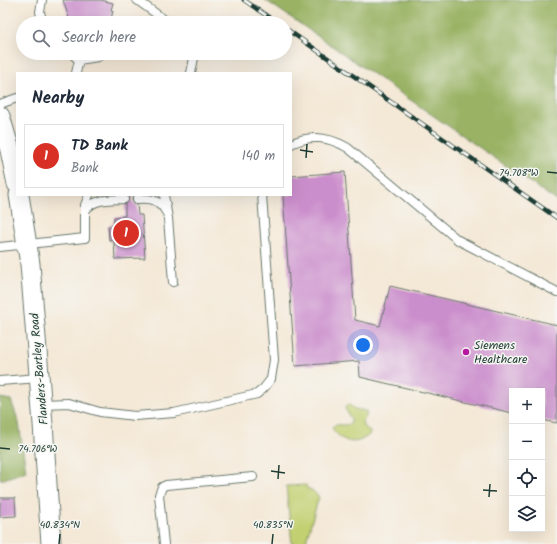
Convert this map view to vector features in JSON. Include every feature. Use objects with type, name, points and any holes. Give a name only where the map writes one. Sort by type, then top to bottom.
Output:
[{"type":"street","points":[[0,116],[10,150],[16,179]]},
{"type":"street","name":"Flanders-Bartley Road","points":[[19,196],[28,243],[30,264],[42,404],[51,544]]},
{"type":"lane","points":[[40,16],[42,0]]},
{"type":"lane","points":[[137,0],[159,16]]},
{"type":"lane","points":[[76,72],[79,60]]},
{"type":"lane","points":[[191,72],[194,60]]},
{"type":"lane","points":[[0,104],[16,98]]},
{"type":"lane","points":[[292,144],[306,139],[320,138],[333,140],[348,148],[458,240],[557,292]]},
{"type":"lane","points":[[0,247],[85,238],[85,211],[86,199],[88,196]]},
{"type":"lane","points":[[164,196],[168,218],[173,282]]},
{"type":"lane","points":[[42,404],[69,403],[116,414],[154,416],[174,413],[253,395],[264,388],[271,379],[274,360],[262,196]]},
{"type":"lane","points":[[137,199],[149,198],[157,201],[165,210],[168,218]]},
{"type":"lane","points":[[85,211],[89,205],[96,202],[124,200]]},
{"type":"lane","points":[[0,376],[12,380]]},
{"type":"lane","points":[[0,381],[40,378]]},
{"type":"lane","points":[[164,544],[159,495],[162,487],[166,485],[253,477]]},
{"type":"green space","points":[[265,0],[557,0],[557,201],[292,18],[292,16],[289,16]]},
{"type":"green space","points":[[0,398],[11,400],[19,423],[26,471],[4,479],[0,479]]},
{"type":"green space","points":[[348,404],[355,409],[366,411],[367,413],[362,422],[363,426],[370,432],[370,434],[360,441],[350,442],[345,440],[332,428],[335,425],[347,425],[351,423],[351,419],[345,408]]},
{"type":"green space","points":[[306,485],[307,488],[319,497],[305,544],[292,544],[286,486]]},
{"type":"building","points":[[63,0],[101,0],[113,3],[111,10],[113,11],[112,16],[68,16]]},
{"type":"building","points":[[345,172],[355,320],[380,326],[390,286],[557,325],[557,423],[545,421],[545,388],[509,388],[509,412],[360,377],[359,361],[295,366],[283,196],[292,196],[292,176]]},
{"type":"building","points":[[128,196],[133,196],[132,200],[134,204],[137,204],[138,215],[142,215],[145,258],[115,259],[114,240],[109,240],[108,226],[114,225],[114,217],[125,216],[125,204],[129,199]]},
{"type":"building","points":[[0,498],[15,498],[16,516],[0,517]]},
{"type":"railway","points":[[244,0],[267,16]]},
{"type":"railway","points":[[292,33],[557,218]]},
{"type":"place","name":"TD Bank","points":[[126,233]]},
{"type":"place","name":"Siemens Healthcare","points":[[466,352]]}]
